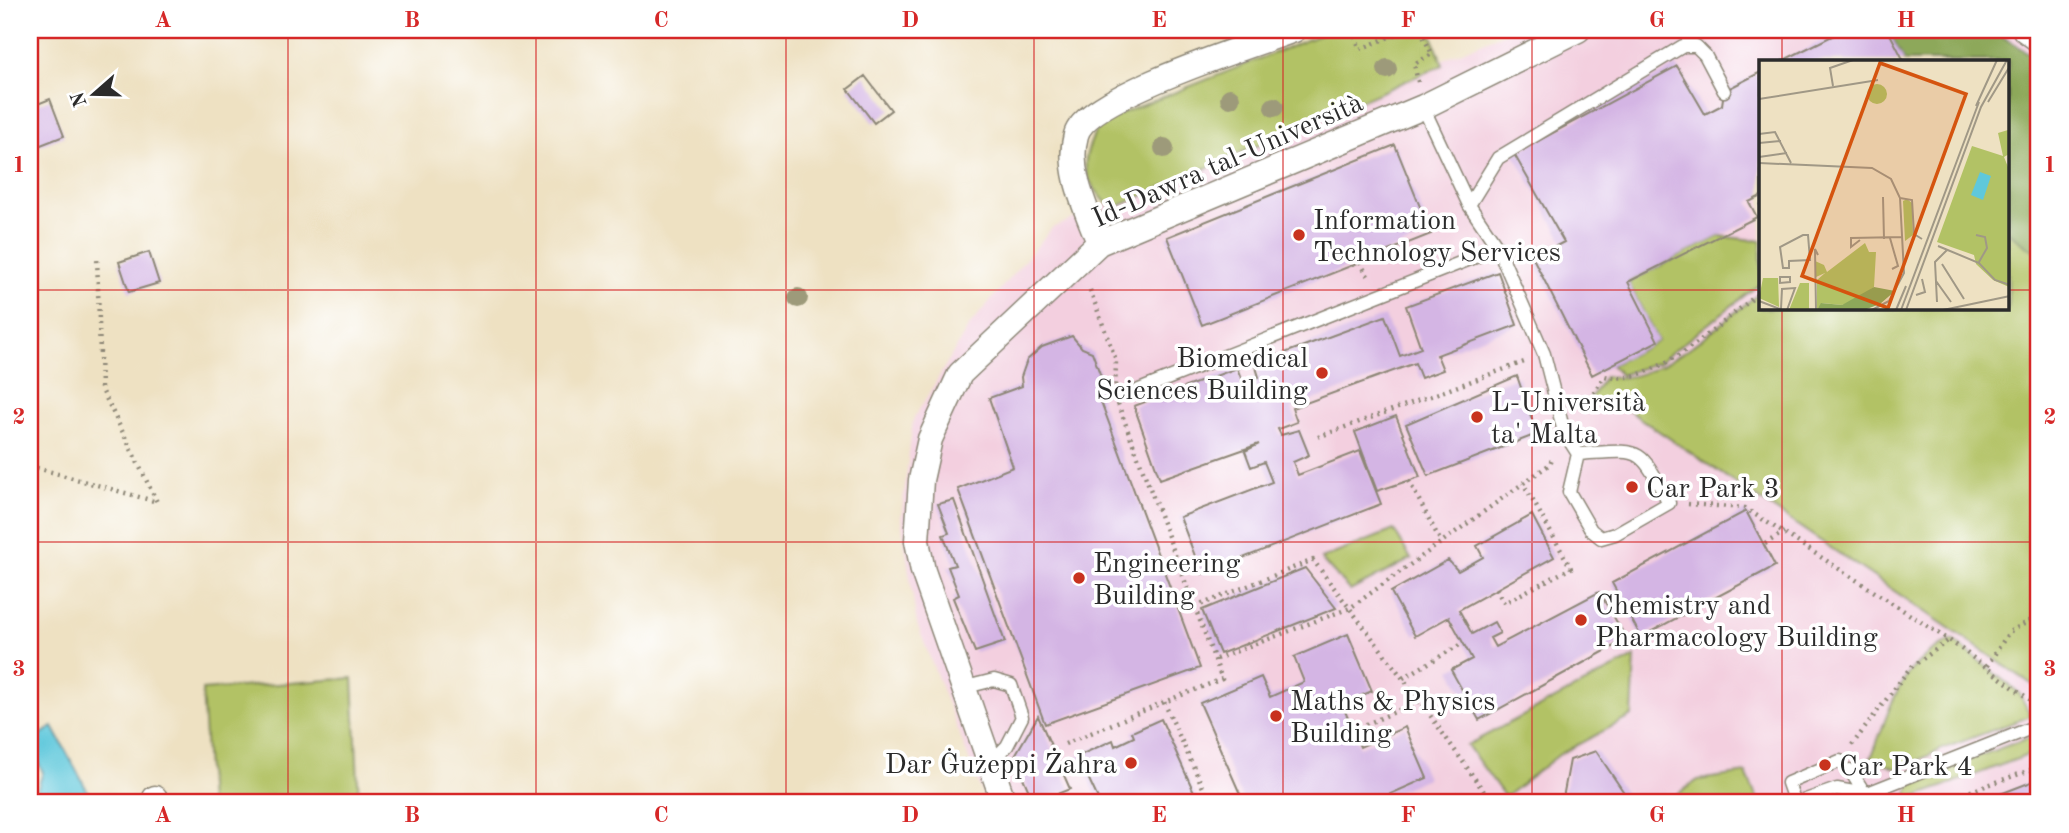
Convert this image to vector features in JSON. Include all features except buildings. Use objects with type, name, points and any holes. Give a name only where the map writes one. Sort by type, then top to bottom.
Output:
[{"type":"street","points":[[1099,243],[1073,167],[1076,133],[1096,113],[1123,94],[1294,30]]},
{"type":"street","name":"Id-Dawra tal-Università","points":[[1004,803],[923,571],[917,541],[921,480],[930,439],[960,373],[1099,243],[1423,107],[1578,30]]},
{"type":"street","points":[[2025,30],[2039,40]]},
{"type":"lane","points":[[1469,205],[1498,158],[1683,46],[1696,46],[1705,55],[1724,91]]},
{"type":"lane","points":[[1423,107],[1469,205],[1498,248],[1544,354],[1564,432],[1578,454],[1569,492],[1591,530],[1601,538],[1615,534],[1669,503],[1644,458],[1633,451],[1578,454]]},
{"type":"lane","points":[[1139,390],[1498,248]]},
{"type":"lane","points":[[962,688],[994,680],[1011,685],[1022,717],[1007,746],[990,764]]},
{"type":"lane","points":[[1865,793],[1845,765],[1788,783],[1796,803],[1838,789],[1865,793],[2039,724]]},
{"type":"path","points":[[1352,30],[1360,49],[1406,30]]},
{"type":"path","points":[[1415,64],[1432,54],[1420,30]]},
{"type":"path","points":[[30,466],[157,502],[100,388],[97,256]]},
{"type":"path","points":[[1065,744],[1222,679],[1115,397],[1116,360],[1079,263]]},
{"type":"path","points":[[1216,659],[1350,608],[1440,540],[1550,464],[1564,432],[1605,376],[1620,379],[1661,366],[1759,293]]},
{"type":"path","points":[[1318,437],[1544,354]]},
{"type":"path","points":[[1409,481],[1440,540]]},
{"type":"path","points":[[1496,589],[1504,603],[1571,568],[1523,483]]},
{"type":"path","points":[[1669,503],[1745,508],[1949,640],[2029,699],[2039,703]]},
{"type":"path","points":[[1765,544],[1784,532]]},
{"type":"path","points":[[1195,607],[1312,560],[1403,678],[1492,803]]},
{"type":"path","points":[[1987,666],[2009,632],[2039,616]]},
{"type":"path","points":[[1849,749],[1910,668],[1949,640]]},
{"type":"path","points":[[1403,678],[1463,643]]},
{"type":"path","points":[[1353,730],[1420,701]]},
{"type":"path","points":[[1164,702],[1210,803]]},
{"type":"path","points":[[1937,803],[2039,767]]},
{"type":"shaded area","name":"L-Università ta' Malta","points":[[1511,30],[2039,30],[2039,803],[986,803],[917,624],[901,519],[913,420],[969,326],[1052,228]]},
{"type":"green space","points":[[1332,30],[1381,30],[1383,34],[1430,30],[1443,65],[1112,209],[1093,187],[1088,177],[1086,159],[1100,122]]},
{"type":"green space","points":[[1888,30],[1992,30],[2039,60],[2039,254],[2010,233],[2010,60],[1903,60]]},
{"type":"green space","points":[[2010,233],[2039,254],[2039,689],[1626,409],[1587,403],[1605,376],[1624,377],[1645,372],[1666,363],[1759,294],[1759,310],[2010,310]]},
{"type":"green space","points":[[1719,236],[1759,241],[1759,285],[1659,362],[1621,375],[1611,365],[1658,341],[1628,282]]},
{"type":"green space","points":[[1394,530],[1411,559],[1350,591],[1321,559]]},
{"type":"green space","points":[[1953,640],[2019,693],[2031,716],[1942,749],[1899,770],[1871,758],[1891,704],[1908,674],[1934,650]]},
{"type":"green space","points":[[1635,657],[1632,716],[1560,754],[1505,797],[1467,745]]},
{"type":"green space","points":[[353,678],[359,803],[209,803],[202,690]]},
{"type":"green space","points":[[2039,734],[2039,751],[1904,801],[1913,780]]},
{"type":"green space","points":[[1746,773],[1759,803],[1665,803],[1698,780]]},
{"type":"water","points":[[53,727],[94,803],[33,803],[43,772],[30,747],[30,741]]},
{"type":"place","name":"Information Technology Services","points":[[1299,235]]},
{"type":"place","name":"Biomedical Sciences Building","points":[[1322,373]]},
{"type":"place","name":"L-Università ta' Malta","points":[[1477,417]]},
{"type":"place","name":"Car Park 3","points":[[1632,487]]},
{"type":"place","name":"Engineering Building","points":[[1079,578]]},
{"type":"place","name":"Chemistry and Pharmacology Building","points":[[1581,620]]},
{"type":"place","name":"Maths & Physics Building","points":[[1276,716]]},
{"type":"place","name":"Dar Ġużeppi Żahra","points":[[1131,763]]},
{"type":"place","name":"Car Park 4","points":[[1825,765]]}]
